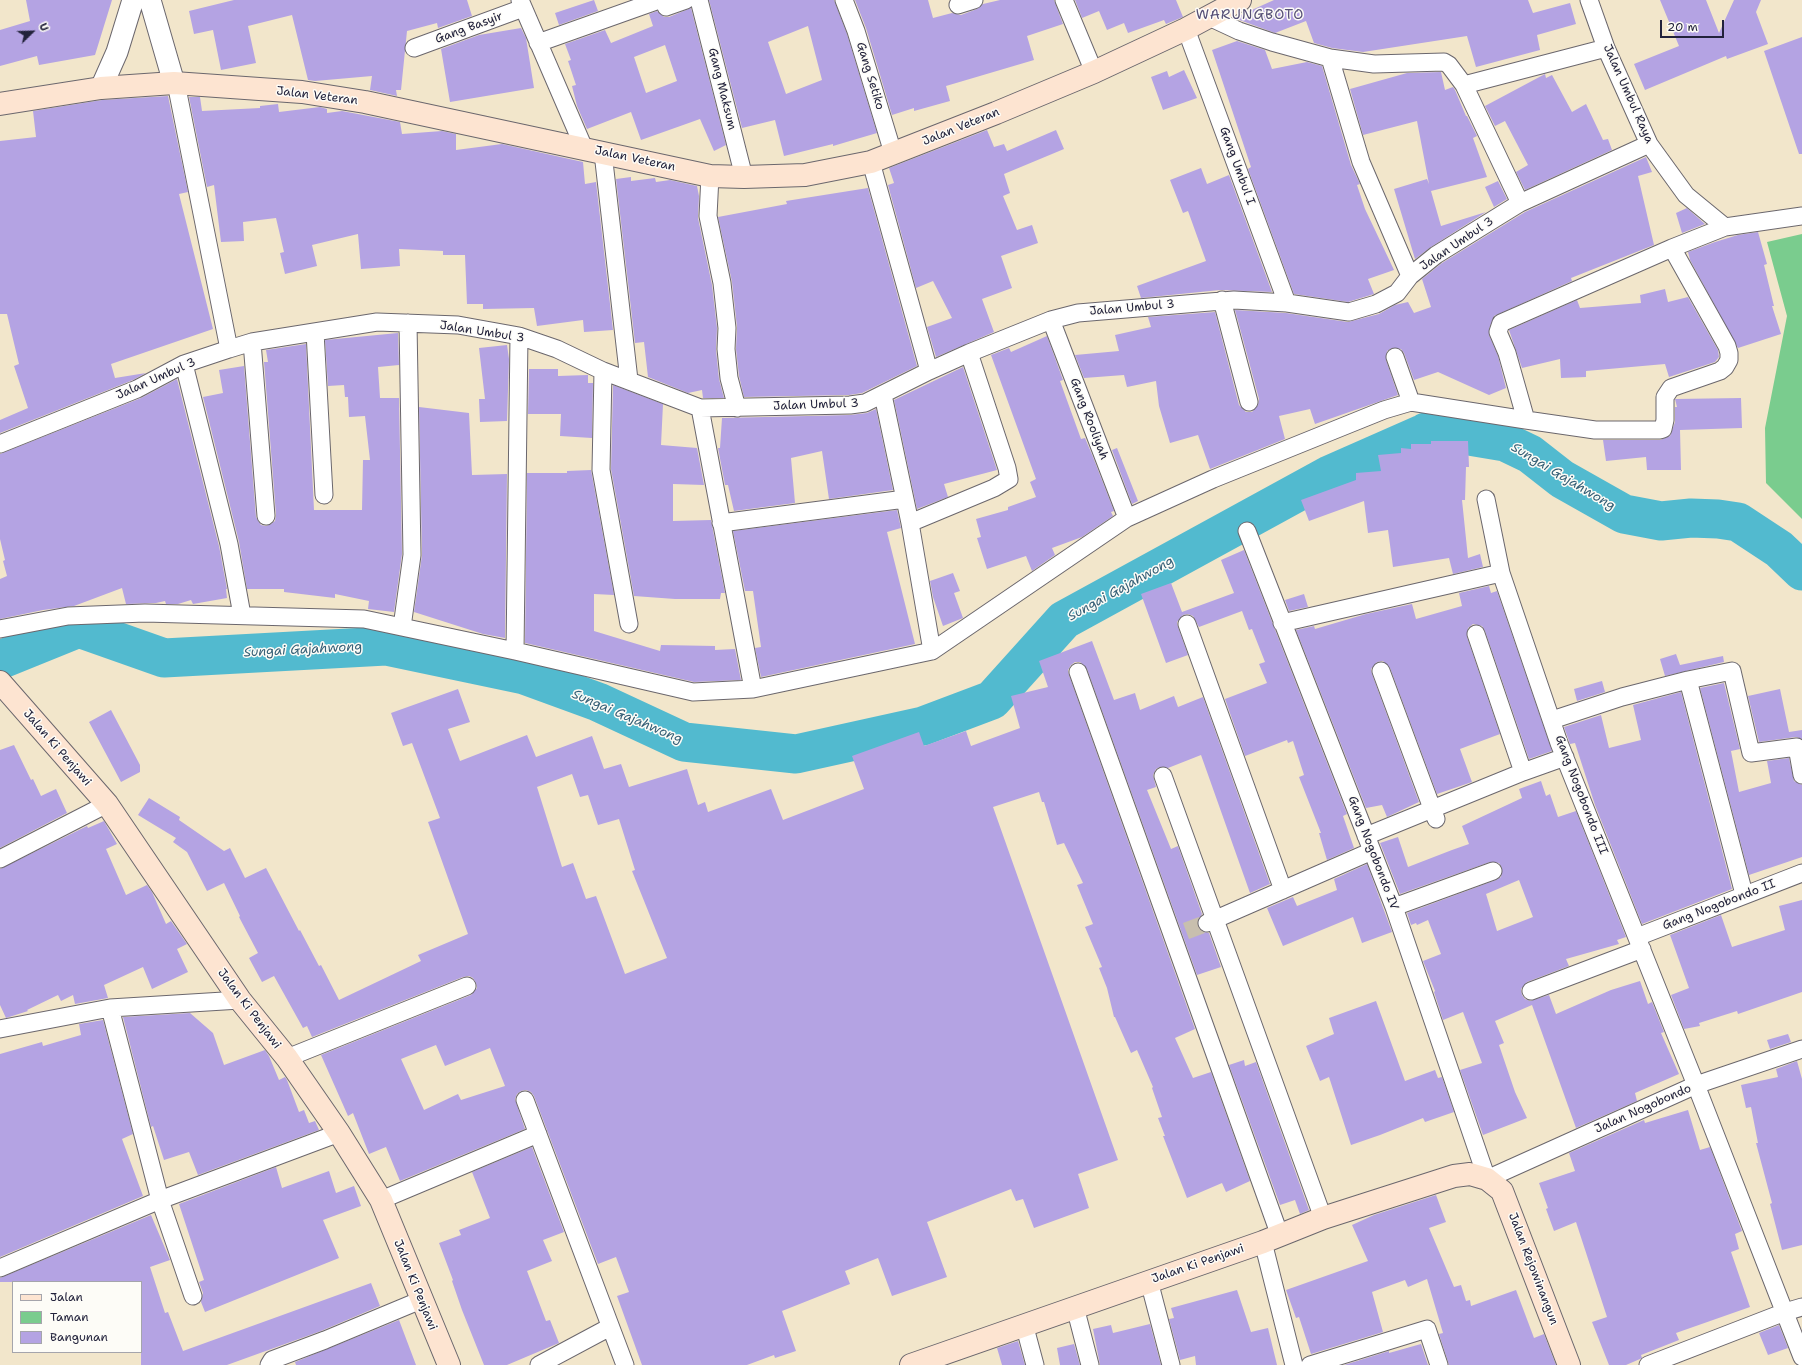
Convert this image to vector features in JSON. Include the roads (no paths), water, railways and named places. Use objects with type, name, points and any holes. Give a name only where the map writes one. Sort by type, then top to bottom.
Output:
[{"type":"main road","name":"Jalan Veteran","points":[[0,104],[101,88],[175,83],[302,92],[358,101],[710,176],[744,177],[805,175],[870,162],[996,113],[1094,72],[1186,29],[1240,0]]},
{"type":"main road","name":"Jalan Ki Penjawi","points":[[0,682],[107,804],[240,1000],[286,1058],[339,1133],[381,1200],[449,1365]]},
{"type":"main road","name":"Jalan Ki Penjawi","points":[[911,1365],[1024,1324],[1272,1239],[1323,1218],[1454,1176],[1470,1174],[1487,1179]]},
{"type":"main road","name":"Jalan Rejowinangun","points":[[1487,1179],[1502,1191],[1569,1365]]},
{"type":"street","points":[[101,88],[117,52],[133,0]]},
{"type":"street","points":[[150,0],[175,83],[229,349]]},
{"type":"street","points":[[538,43],[659,0]]},
{"type":"street","points":[[664,0],[666,7],[686,0]]},
{"type":"street","name":"Gang Maksum","points":[[699,0],[744,177]]},
{"type":"street","name":"Gang Setiko","points":[[844,0],[856,30],[893,153]]},
{"type":"street","points":[[958,5],[974,0]]},
{"type":"street","points":[[1064,0],[1094,72]]},
{"type":"street","name":"Jalan Umbul Raya","points":[[1589,0],[1606,48],[1649,144],[1686,195],[1725,228]]},
{"type":"street","points":[[521,4],[538,43],[593,151],[629,380]]},
{"type":"street","name":"Gang Basyir","points":[[414,48],[521,4]]},
{"type":"street","points":[[1209,16],[1240,31],[1272,42],[1330,58],[1374,64],[1444,62],[1449,65],[1464,85],[1520,203]]},
{"type":"street","name":"Gang Umbul I","points":[[1186,29],[1287,303]]},
{"type":"street","points":[[1464,85],[1606,48]]},
{"type":"street","points":[[1330,58],[1361,162],[1410,276]]},
{"type":"street","name":"Jalan Umbul 3","points":[[0,444],[137,389],[184,364],[229,349],[252,342],[377,322],[458,325],[519,336],[557,349],[603,371],[700,408],[850,405],[865,403],[969,353],[1051,320],[1078,313],[1222,300],[1287,303],[1349,312],[1376,304],[1397,293],[1410,276],[1436,255],[1520,203],[1649,144]]},
{"type":"street","points":[[870,162],[929,371]]},
{"type":"street","points":[[710,176],[708,216],[722,283],[727,328],[726,349],[729,378],[737,408]]},
{"type":"street","points":[[1526,420],[1507,353],[1498,332],[1501,323],[1672,248],[1725,228],[1802,216]]},
{"type":"street","points":[[0,629],[68,616],[144,613],[364,618],[693,692],[753,689],[932,651],[1128,518],[1213,480],[1369,416],[1411,402],[1595,430],[1663,429],[1665,420],[1665,397],[1671,388],[1720,371],[1725,367],[1729,360],[1727,346],[1672,248]]},
{"type":"street","points":[[1222,300],[1249,402]]},
{"type":"street","name":"Gang Rooliyah","points":[[1051,320],[1128,518]]},
{"type":"street","points":[[402,627],[412,555],[408,323]]},
{"type":"street","points":[[315,332],[324,495]]},
{"type":"street","points":[[515,651],[519,336]]},
{"type":"street","points":[[252,342],[266,516]]},
{"type":"street","points":[[910,523],[994,488],[1009,479],[1007,468],[969,353]]},
{"type":"street","points":[[1395,357],[1411,402]]},
{"type":"street","points":[[184,364],[229,544],[242,615]]},
{"type":"street","points":[[603,371],[601,470],[629,624]]},
{"type":"street","points":[[883,395],[910,523],[932,651]]},
{"type":"street","points":[[700,408],[753,689]]},
{"type":"street","points":[[721,523],[905,499]]},
{"type":"street","name":"Gang Nogobondo III","points":[[1486,499],[1501,573],[1565,757],[1696,1085],[1802,1357]]},
{"type":"street","name":"Gang Nogobondo IV","points":[[1247,531],[1394,907],[1487,1179]]},
{"type":"street","points":[[1282,623],[1501,573]]},
{"type":"street","points":[[1187,624],[1283,890]]},
{"type":"street","points":[[1476,634],[1523,772]]},
{"type":"street","points":[[1381,671],[1435,814]]},
{"type":"street","points":[[1552,720],[1622,697],[1688,680],[1732,671],[1751,753],[1797,747],[1802,776]]},
{"type":"street","points":[[1078,672],[1179,934],[1272,1239],[1294,1365]]},
{"type":"street","points":[[1688,680],[1744,894]]},
{"type":"street","points":[[1211,922],[1283,890],[1369,843],[1435,814],[1523,772],[1565,757]]},
{"type":"street","points":[[1163,776],[1211,922],[1323,1218]]},
{"type":"street","points":[[0,859],[107,804]]},
{"type":"street","points":[[1394,907],[1493,871]]},
{"type":"street","name":"Gang Nogobondo II","points":[[1531,991],[1744,894],[1802,873]]},
{"type":"street","points":[[286,1058],[467,986]]},
{"type":"street","points":[[0,1029],[110,1008],[240,1000]]},
{"type":"street","points":[[110,1008],[160,1200],[193,1296]]},
{"type":"street","name":"Jalan Nogobondo","points":[[1487,1179],[1696,1085],[1802,1049]]},
{"type":"street","points":[[525,1100],[625,1365]]},
{"type":"street","points":[[0,1268],[160,1200],[339,1133]]},
{"type":"street","points":[[381,1200],[538,1134]]},
{"type":"street","points":[[1149,1281],[1171,1365]]},
{"type":"street","points":[[269,1365],[272,1360],[325,1340],[421,1300]]},
{"type":"street","points":[[1075,1307],[1090,1365]]},
{"type":"street","points":[[1648,1365],[1785,1312],[1802,1307]]},
{"type":"street","points":[[1024,1324],[1034,1365]]},
{"type":"street","points":[[539,1365],[610,1327]]},
{"type":"street","points":[[1310,1365],[1428,1329],[1438,1365]]},
{"type":"waterway","name":"Sungai Gajahwong","points":[[1426,432],[1457,434],[1505,442],[1530,454],[1562,479],[1624,514],[1661,521],[1691,518],[1718,519],[1738,522],[1779,549],[1802,571]]},
{"type":"waterway","name":"Sungai Gajahwong","points":[[0,660],[79,628],[164,658],[386,646],[524,675],[598,702],[684,742],[796,754],[923,726],[992,700],[1064,620],[1329,475],[1422,434]]},
{"type":"tunnel","points":[[1186,931],[1207,923]]},
{"type":"district","name":"WARUNGBOTO","points":[[1250,15]]}]
